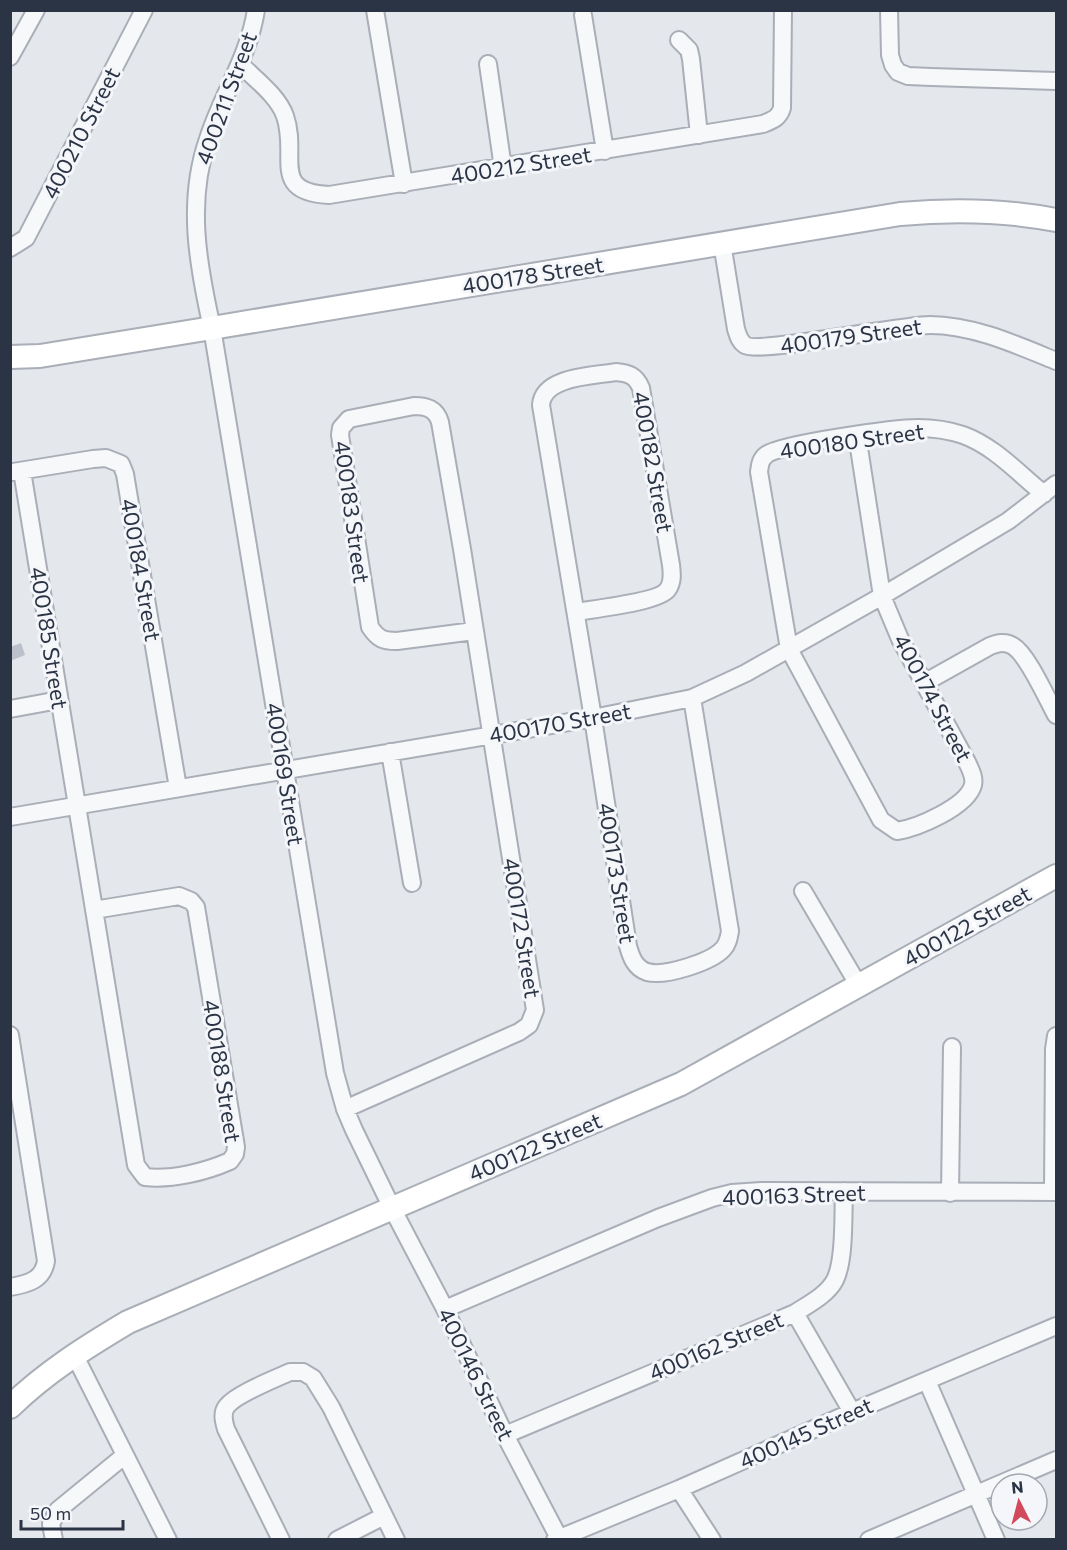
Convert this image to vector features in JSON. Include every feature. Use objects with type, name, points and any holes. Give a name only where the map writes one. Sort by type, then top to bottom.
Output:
[{"type":"street","points":[[10,57],[36,10]]},
{"type":"street","name":"400210 Street","points":[[10,248],[26,238],[144,10]]},
{"type":"street","name":"400211 Street","points":[[212,328],[197,258],[195,212],[197,185],[208,137],[240,64],[256,10]]},
{"type":"street","points":[[375,10],[404,184]]},
{"type":"street","name":"400212 Street","points":[[240,64],[282,109],[289,133],[291,177],[295,185],[310,194],[328,195],[605,151],[775,120],[780,115],[783,102],[783,10]]},
{"type":"street","points":[[890,10],[890,55],[892,65],[898,72],[908,76],[1056,81]]},
{"type":"street","points":[[583,15],[605,151]]},
{"type":"street","points":[[680,40],[689,50],[691,59],[699,135]]},
{"type":"street","points":[[488,64],[503,168]]},
{"type":"street","name":"400178 Street","points":[[10,357],[40,356],[900,214],[938,210],[1012,212],[1056,220]]},
{"type":"street","name":"400179 Street","points":[[722,243],[736,329],[739,339],[745,346],[755,348],[886,329],[931,325],[976,332],[1056,362]]},
{"type":"street","name":"400169 Street","points":[[212,328],[331,1053],[345,1109],[392,1208]]},
{"type":"street","name":"400182 Street","points":[[576,612],[650,599],[663,594],[671,583],[671,565],[641,388],[638,380],[625,373],[616,372],[558,383],[548,389],[541,400],[593,718]]},
{"type":"street","name":"400183 Street","points":[[474,631],[429,638],[384,641],[370,627],[340,435],[341,428],[349,419],[414,406],[429,407],[438,416],[458,526],[491,736]]},
{"type":"street","name":"400180 Street","points":[[789,649],[761,482],[760,462],[765,455],[780,448],[856,435],[923,428],[946,430],[966,436],[1050,489]]},
{"type":"street","name":"400174 Street","points":[[789,649],[881,820],[897,831],[921,825],[939,815],[968,793],[972,785],[967,762],[900,639],[882,596],[856,435]]},
{"type":"street","name":"400184 Street","points":[[16,472],[106,458],[121,464],[134,522],[178,788]]},
{"type":"street","name":"400185 Street","points":[[16,472],[59,700],[76,805]]},
{"type":"street","name":"400170 Street","points":[[10,817],[491,736],[692,698],[746,673],[882,596],[1008,521],[1050,489]]},
{"type":"street","points":[[924,683],[990,646],[1002,642],[1014,646],[1022,654],[1056,715]]},
{"type":"street","name":"400173 Street","points":[[593,718],[631,957],[645,972],[676,970],[715,956],[724,948],[730,931],[692,698]]},
{"type":"street","points":[[10,709],[59,700]]},
{"type":"street","name":"400172 Street","points":[[345,1109],[510,1036],[529,1025],[533,1018],[535,1010],[532,982],[491,736]]},
{"type":"street","points":[[390,752],[412,883]]},
{"type":"street","name":"400188 Street","points":[[76,805],[138,1171],[146,1177],[177,1176],[230,1161],[235,1154],[236,1147],[196,907],[191,901],[179,896],[94,910]]},
{"type":"street","name":"400122 Street","points":[[10,1407],[32,1386],[74,1354],[128,1322],[681,1083],[859,987],[1056,876]]},
{"type":"street","points":[[803,891],[859,987]]},
{"type":"street","points":[[10,1035],[46,1261],[45,1269],[36,1280],[10,1287]]},
{"type":"street","points":[[1055,1192],[1054,1049],[1056,1036]]},
{"type":"street","points":[[950,1193],[952,1047]]},
{"type":"street","name":"400163 Street","points":[[445,1309],[658,1218],[732,1193],[761,1191],[1055,1192]]},
{"type":"street","name":"400162 Street","points":[[505,1435],[795,1313],[824,1294],[835,1281],[840,1266],[844,1191]]},
{"type":"street","name":"400146 Street","points":[[392,1208],[445,1309],[558,1539]]},
{"type":"street","points":[[795,1313],[852,1412]]},
{"type":"street","name":"400145 Street","points":[[558,1539],[1056,1326]]},
{"type":"street","points":[[74,1354],[168,1539]]},
{"type":"street","points":[[281,1539],[226,1429],[224,1413],[226,1406],[235,1399],[290,1372],[303,1372],[313,1378],[331,1407],[396,1539]]},
{"type":"street","points":[[927,1381],[996,1539]]},
{"type":"street","points":[[54,1539],[51,1524],[58,1510],[124,1456]]},
{"type":"street","points":[[869,1539],[1056,1460]]},
{"type":"street","points":[[679,1489],[712,1539]]},
{"type":"street","points":[[337,1539],[384,1516]]},
{"type":"building","points":[[21,643],[25,655],[10,661],[10,647]]}]
